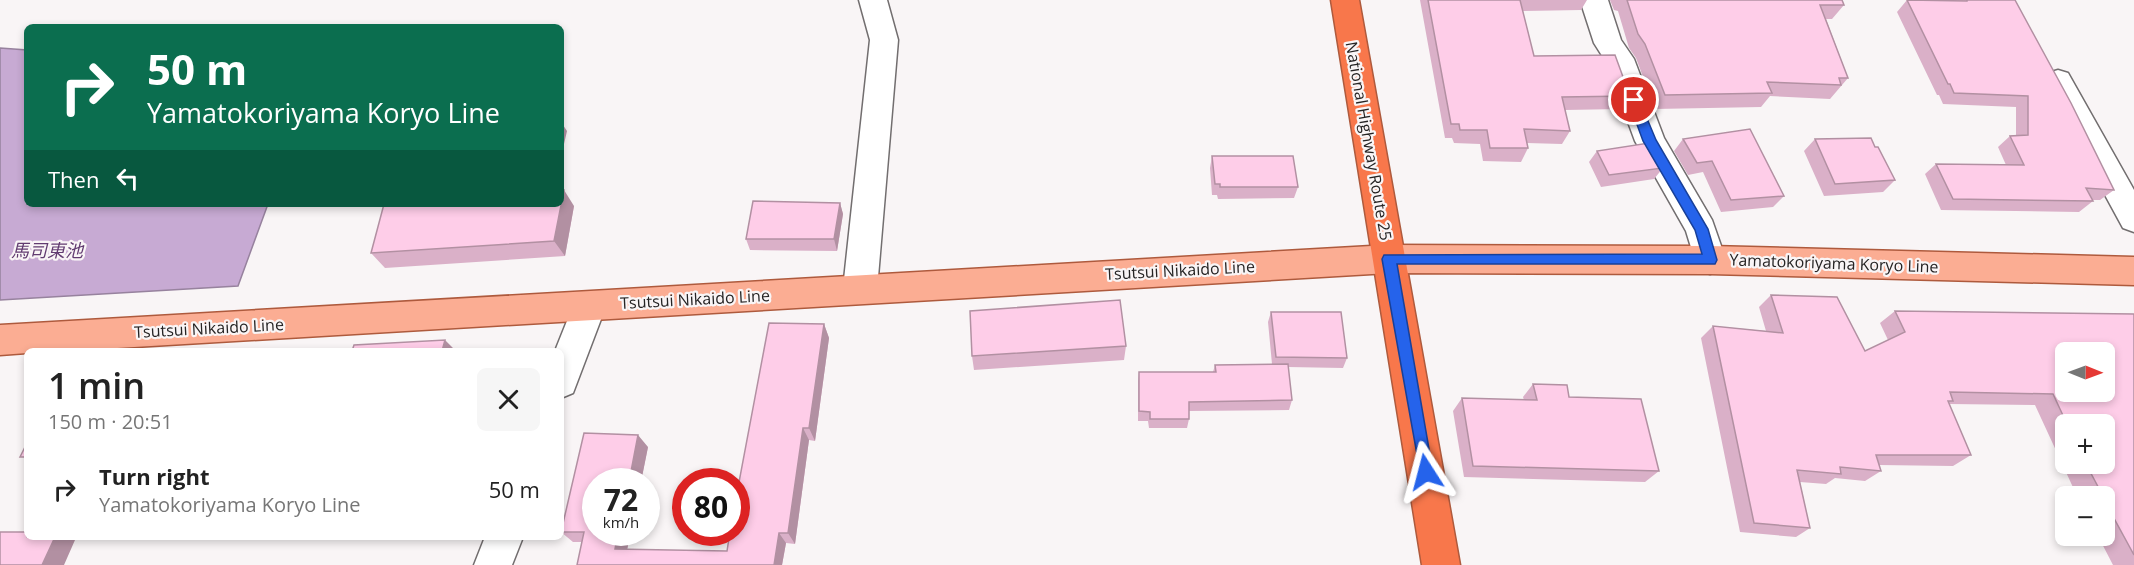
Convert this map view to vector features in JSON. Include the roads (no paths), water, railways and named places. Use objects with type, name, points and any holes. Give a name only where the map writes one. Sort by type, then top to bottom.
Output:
[{"type":"highway","name":"National Highway Route 25","points":[[1346,0],[1389,259],[1404,334],[1441,565]]},
{"type":"main road","name":"Tsutsui Nikaido Line","points":[[0,340],[1389,259]]},
{"type":"main road","name":"Yamatokoriyama Koryo Line","points":[[1389,259],[1710,260],[2134,271]]},
{"type":"street","points":[[860,289],[885,40],[873,0]]},
{"type":"street","points":[[1594,0],[1608,43],[1618,59],[1650,141],[1701,229],[1710,260]]},
{"type":"street","points":[[2042,52],[2134,219]]},
{"type":"street","points":[[564,374],[589,306]]},
{"type":"street","points":[[493,565],[503,540]]},
{"type":"water","name":"馬司東池","points":[[0,48],[24,50],[24,207],[267,207],[238,286],[0,300]]}]
